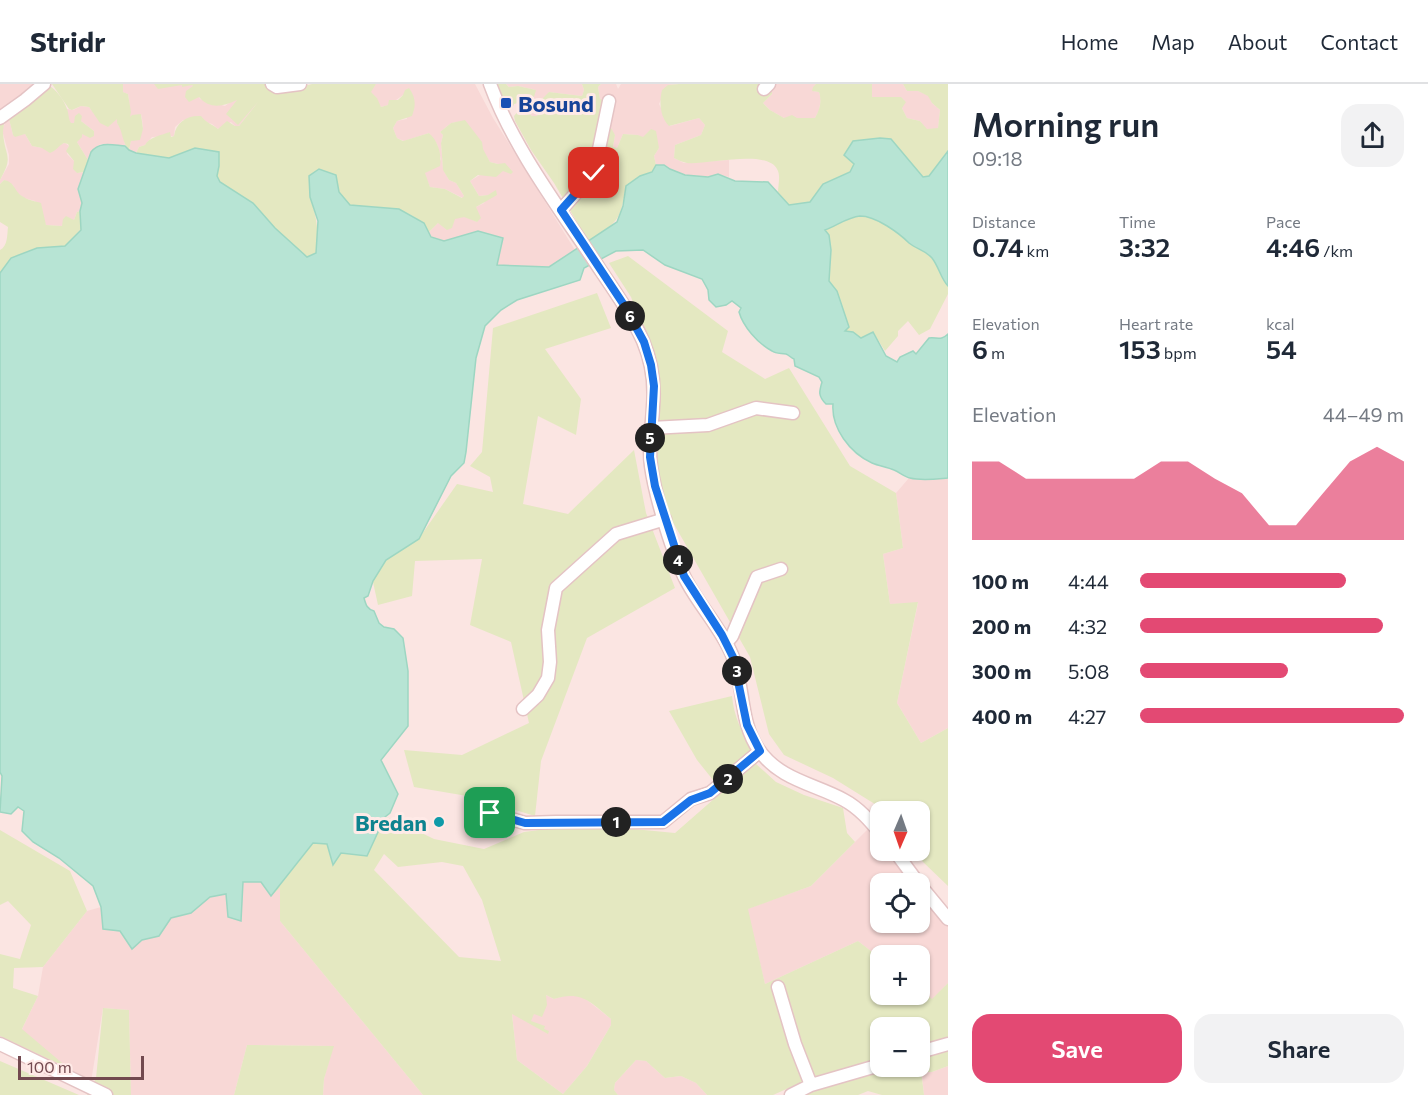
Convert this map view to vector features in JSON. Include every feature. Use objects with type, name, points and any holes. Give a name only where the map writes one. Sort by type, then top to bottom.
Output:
[{"type":"street","points":[[0,118],[44,84]]},
{"type":"street","points":[[272,84],[277,87],[300,84]]},
{"type":"street","points":[[490,84],[520,145],[633,321],[648,354],[654,386],[651,468],[665,519],[688,584],[726,643],[737,670],[747,725],[760,751],[768,761],[788,776],[846,801],[870,822]]},
{"type":"street","points":[[561,210],[594,173],[609,101]]},
{"type":"street","points":[[651,428],[708,425],[756,408],[793,413]]},
{"type":"street","points":[[523,709],[538,696],[548,678],[550,662],[548,630],[556,588],[616,534],[665,519]]},
{"type":"street","points":[[726,643],[732,636],[758,577],[781,569]]},
{"type":"street","points":[[490,813],[525,823],[663,822],[691,800],[710,793],[760,751]]},
{"type":"street","points":[[930,897],[948,919]]},
{"type":"street","points":[[778,987],[795,1044],[811,1085]]},
{"type":"street","points":[[0,1044],[106,1095]]},
{"type":"street","points":[[930,1049],[948,1044]]},
{"type":"street","points":[[791,1095],[811,1085],[870,1068]]},
{"type":"shaded area","points":[[0,84],[39,84],[0,114]]},
{"type":"shaded area","points":[[52,84],[123,84],[123,92],[128,94],[130,117],[141,114],[143,129],[140,140],[131,141],[129,150],[117,119],[108,127],[100,123],[89,107],[69,109]]},
{"type":"shaded area","points":[[123,84],[192,84],[200,99],[225,106],[245,91],[258,102],[239,126],[231,122],[218,129],[205,122],[183,120],[175,127],[174,136],[152,137],[145,145],[139,147],[136,153],[129,150],[131,141],[136,139],[143,129],[142,118],[141,114],[130,117],[128,94],[123,92]]},
{"type":"shaded area","points":[[154,84],[270,84],[292,89],[312,84],[376,84],[371,92],[381,107],[388,105],[389,100],[398,100],[409,88],[415,102],[412,116],[397,121],[393,128],[397,138],[403,141],[429,133],[435,140],[439,148],[440,166],[425,173],[430,187],[445,189],[462,198],[464,196],[456,183],[449,180],[443,170],[441,143],[443,135],[440,132],[451,123],[465,120],[482,142],[490,162],[505,163],[513,172],[511,174],[503,171],[496,177],[478,175],[470,181],[479,196],[488,195],[496,190],[497,195],[476,207],[481,218],[477,222],[464,217],[455,219],[452,228],[447,230],[438,223],[428,233],[422,224],[405,212],[350,205],[339,192],[336,175],[310,197],[316,218],[317,238],[316,253],[307,257],[275,228],[253,203],[220,182],[217,176],[219,166],[136,153],[139,147],[153,138],[170,132],[171,137],[174,136],[180,123],[191,117],[201,116],[218,129],[227,121],[239,126],[258,102],[238,125],[226,114],[237,100],[217,106],[208,104],[199,97],[189,102],[185,97],[186,91],[192,85],[158,89]]},
{"type":"shaded area","points":[[376,84],[475,84],[493,118],[575,250],[549,267],[497,265],[503,238],[444,241],[431,237],[428,233],[438,223],[464,216],[477,222],[476,207],[484,203],[488,195],[479,196],[470,181],[498,164],[490,162],[465,121],[451,123],[440,132],[443,135],[441,143],[443,169],[449,180],[456,183],[464,196],[463,198],[445,189],[430,187],[424,173],[438,166],[441,159],[437,144],[429,133],[404,141],[397,138],[393,128],[397,121],[407,119],[403,95],[389,105],[381,107],[370,92]]},
{"type":"shaded area","points":[[496,84],[536,90],[534,97],[524,101],[526,110],[532,116],[537,116],[541,108],[541,100],[549,92],[582,96],[584,90],[582,84],[601,84],[598,87],[600,99],[607,102],[597,174],[618,158],[603,151],[608,127],[615,135],[613,147],[617,148],[623,134],[643,137],[651,129],[656,131],[659,148],[654,156],[656,165],[652,172],[640,176],[626,186],[622,207],[612,225],[588,241],[515,121],[514,116],[522,107],[518,103],[509,109]]},
{"type":"shaded area","points":[[506,84],[582,84],[584,90],[582,96],[549,92],[537,116],[532,116],[526,110],[524,101],[536,90],[518,86],[509,87]]},
{"type":"shaded area","points":[[601,84],[616,84],[618,89],[621,84],[679,84],[668,85],[659,104],[670,126],[699,118],[705,125],[701,135],[675,145],[674,158],[684,163],[729,160],[729,177],[718,174],[708,177],[685,175],[664,165],[656,165],[654,156],[659,148],[638,135],[623,134],[617,148],[613,148],[615,134],[605,137],[618,158],[597,174],[600,99],[598,87]]},
{"type":"shaded area","points":[[763,84],[772,89],[772,94],[763,103],[770,110],[784,118],[792,115],[797,118],[815,118],[820,102],[819,92],[812,91],[816,84],[872,84],[872,97],[901,97],[906,102],[902,108],[907,118],[920,121],[927,129],[938,128],[940,110],[928,96],[918,91],[907,91],[903,84],[948,84],[948,151],[929,176],[923,177],[891,139],[854,164],[850,172],[823,184],[810,202],[789,205],[778,192],[778,171],[771,163],[761,160],[735,159],[687,163],[674,158],[675,145],[701,135],[705,125],[699,118],[669,126],[662,114],[661,104],[662,90],[668,85]]},
{"type":"shaded area","points":[[775,84],[816,84],[813,91],[819,92],[821,99],[815,118],[784,118],[770,110],[763,103],[772,94],[771,89]]},
{"type":"shaded area","points":[[872,84],[903,84],[907,91],[918,91],[929,96],[932,103],[940,110],[938,129],[927,130],[920,121],[907,118],[902,108],[901,97],[872,97]]},
{"type":"shaded area","points":[[48,85],[62,99],[71,123],[74,123],[75,116],[79,113],[82,116],[81,121],[94,131],[94,136],[90,138],[82,134],[77,142],[88,160],[85,172],[77,173],[73,169],[74,161],[66,151],[68,144],[64,143],[50,153],[32,146],[25,134],[15,137],[13,135],[8,115]]},
{"type":"shaded area","points":[[81,106],[89,107],[92,111],[114,120],[117,118],[117,123],[123,131],[125,146],[101,144],[96,147],[88,160],[77,142],[82,133],[87,135],[94,131],[81,121],[71,124],[67,116],[67,109],[73,110]]},
{"type":"shaded area","points":[[8,115],[13,135],[25,134],[32,146],[42,148],[65,143],[69,146],[67,154],[74,161],[77,173],[85,172],[78,188],[82,203],[74,220],[62,226],[46,225],[35,201],[24,198],[15,191],[13,185],[4,180],[0,184],[9,164],[9,155],[2,130],[5,123],[4,118]]},
{"type":"shaded area","points":[[4,118],[3,133],[8,161],[0,180],[0,121]]},
{"type":"shaded area","points":[[891,139],[923,177],[929,176],[948,151],[948,286],[929,255],[887,226],[860,216],[825,230],[829,235],[831,250],[829,281],[837,291],[849,327],[845,331],[853,332],[861,338],[873,332],[886,356],[897,362],[900,357],[913,351],[916,354],[929,338],[941,338],[948,334],[948,478],[924,480],[910,478],[864,459],[849,446],[839,431],[833,413],[833,404],[826,404],[820,396],[822,382],[819,377],[795,366],[794,359],[787,354],[774,352],[761,344],[744,323],[739,312],[741,308],[732,301],[716,307],[709,300],[708,290],[702,279],[665,265],[643,250],[616,251],[584,268],[580,280],[517,300],[501,310],[485,326],[476,358],[464,463],[451,476],[419,539],[386,560],[373,581],[368,596],[364,598],[367,606],[374,611],[379,623],[384,627],[394,629],[403,638],[408,671],[408,726],[381,760],[398,794],[367,856],[341,853],[333,865],[327,844],[313,843],[271,896],[261,882],[243,882],[241,921],[228,917],[226,894],[210,897],[191,913],[171,918],[159,936],[142,940],[132,949],[120,931],[103,929],[101,907],[93,886],[59,858],[33,842],[22,831],[24,811],[18,807],[11,814],[0,812],[2,776],[0,772],[0,273],[11,258],[37,248],[65,246],[81,230],[82,203],[78,189],[91,152],[98,146],[106,144],[125,146],[136,153],[169,158],[195,148],[219,152],[217,176],[220,182],[253,203],[275,228],[307,257],[316,253],[318,221],[310,197],[309,176],[319,169],[336,175],[339,192],[350,205],[399,209],[424,223],[431,237],[444,241],[478,231],[503,238],[497,265],[549,267],[617,222],[623,206],[626,186],[640,176],[652,172],[656,165],[664,165],[685,175],[708,177],[718,174],[735,181],[768,182],[789,205],[810,202],[823,184],[850,172],[854,164],[844,155],[853,141]]},
{"type":"shaded area","points":[[4,180],[10,183],[19,194],[41,203],[46,225],[62,226],[66,216],[74,220],[77,212],[80,211],[81,229],[65,246],[37,248],[0,273],[0,250],[6,243],[8,227],[0,222],[0,184]]},
{"type":"shaded area","points":[[882,210],[894,231],[905,237],[910,244],[923,249],[933,259],[948,286],[948,294],[930,329],[919,335],[908,321],[898,331],[898,336],[885,351],[873,332],[846,346],[811,246],[834,218]]},
{"type":"shaded area","points":[[628,256],[728,331],[722,352],[765,379],[789,368],[850,466],[896,493],[903,548],[883,554],[890,604],[918,602],[897,703],[921,743],[948,728],[948,886],[922,861],[930,861],[930,801],[870,801],[833,778],[784,755],[769,734],[750,657],[667,512],[652,457],[658,371],[631,297],[609,263]]},
{"type":"shaded area","points":[[597,293],[611,328],[545,349],[581,399],[576,435],[538,416],[523,504],[568,514],[634,450],[646,513],[675,588],[587,638],[541,761],[535,816],[473,797],[414,787],[404,750],[462,755],[529,723],[511,642],[470,625],[482,559],[415,561],[412,596],[378,605],[373,582],[368,596],[353,554],[451,476],[422,534],[457,484],[493,492],[490,477],[470,466],[482,452],[493,328]]},
{"type":"shaded area","points":[[909,478],[948,478],[948,728],[921,743],[897,703],[918,603],[890,604],[883,554],[903,548],[896,493]]},
{"type":"shaded area","points":[[732,696],[739,724],[753,749],[713,780],[697,760],[669,711]]},
{"type":"shaded area","points":[[755,763],[776,782],[804,795],[843,808],[847,833],[855,842],[811,886],[748,909],[765,984],[858,941],[870,950],[870,1005],[930,1005],[930,997],[932,999],[948,983],[948,1038],[930,1043],[930,1017],[870,1017],[870,1060],[800,1083],[773,1095],[707,1095],[696,1083],[681,1076],[665,1078],[646,1061],[636,1060],[615,1083],[614,1090],[618,1095],[423,1095],[280,921],[280,888],[271,896],[261,882],[256,882],[257,869],[367,811],[395,820],[434,839],[484,849],[524,832],[554,828],[613,827],[675,833]],"holes":[[[384,854],[398,867],[442,862],[463,866],[482,900],[501,961],[459,957],[374,870]],[[546,995],[554,999],[579,997],[592,1003],[611,1019],[611,1025],[587,1066],[563,1094],[517,1060],[512,1014],[548,1034],[549,1031],[544,1029],[545,1026],[531,1021],[534,1014],[542,1017],[547,1005]]]},
{"type":"shaded area","points":[[870,827],[870,861],[901,861],[910,873],[870,873],[870,933],[930,933],[930,897],[948,918],[948,983],[932,1000],[930,998],[930,945],[870,945],[870,950],[858,941],[765,984],[747,909],[811,886]]},
{"type":"shaded area","points":[[0,830],[70,871],[87,911],[43,967],[14,968],[13,988],[38,996],[22,1029],[68,1068],[0,1036],[0,954],[20,959],[31,925],[8,901],[0,905]]},
{"type":"shaded area","points":[[243,881],[261,881],[280,887],[280,921],[423,1095],[323,1095],[324,1079],[333,1046],[247,1045],[234,1095],[131,1095],[129,1010],[103,1008],[90,1088],[12,1050],[38,996],[43,967],[87,911],[101,907],[103,929],[120,931],[142,940],[159,936],[171,918],[191,913],[209,897],[226,894]]},
{"type":"shaded area","points":[[538,991],[554,999],[564,996],[582,996],[611,1019],[611,1025],[587,1066],[563,1094],[517,1060],[512,1013]]},
{"type":"shaded area","points":[[103,1008],[129,1010],[131,1095],[87,1095],[96,1078]]},
{"type":"shaded area","points":[[247,1045],[334,1046],[324,1079],[323,1095],[234,1095]]},
{"type":"shaded area","points":[[948,1048],[948,1066],[930,1072],[930,1053]]},
{"type":"shaded area","points":[[636,1060],[646,1061],[665,1078],[681,1076],[696,1083],[707,1095],[618,1095],[614,1090],[615,1083]]},
{"type":"shaded area","points":[[0,1061],[79,1095],[0,1095]]},
{"type":"shaded area","points":[[948,1066],[948,1095],[924,1095],[922,1077],[930,1077],[930,1067],[932,1072]]},
{"type":"shaded area","points":[[870,1072],[870,1077],[922,1077],[924,1095],[882,1095],[868,1091],[858,1095],[796,1095]]},
{"type":"place","name":"Bosund","points":[[506,103]]},
{"type":"place","name":"Bredan","points":[[439,822]]},
{"type":"route","points":[[490,813],[525,823],[663,822],[691,800],[710,793],[760,751],[747,725],[733,657],[714,621],[684,576],[655,486],[650,457],[654,386],[644,342],[624,305],[561,210],[594,173]]}]
